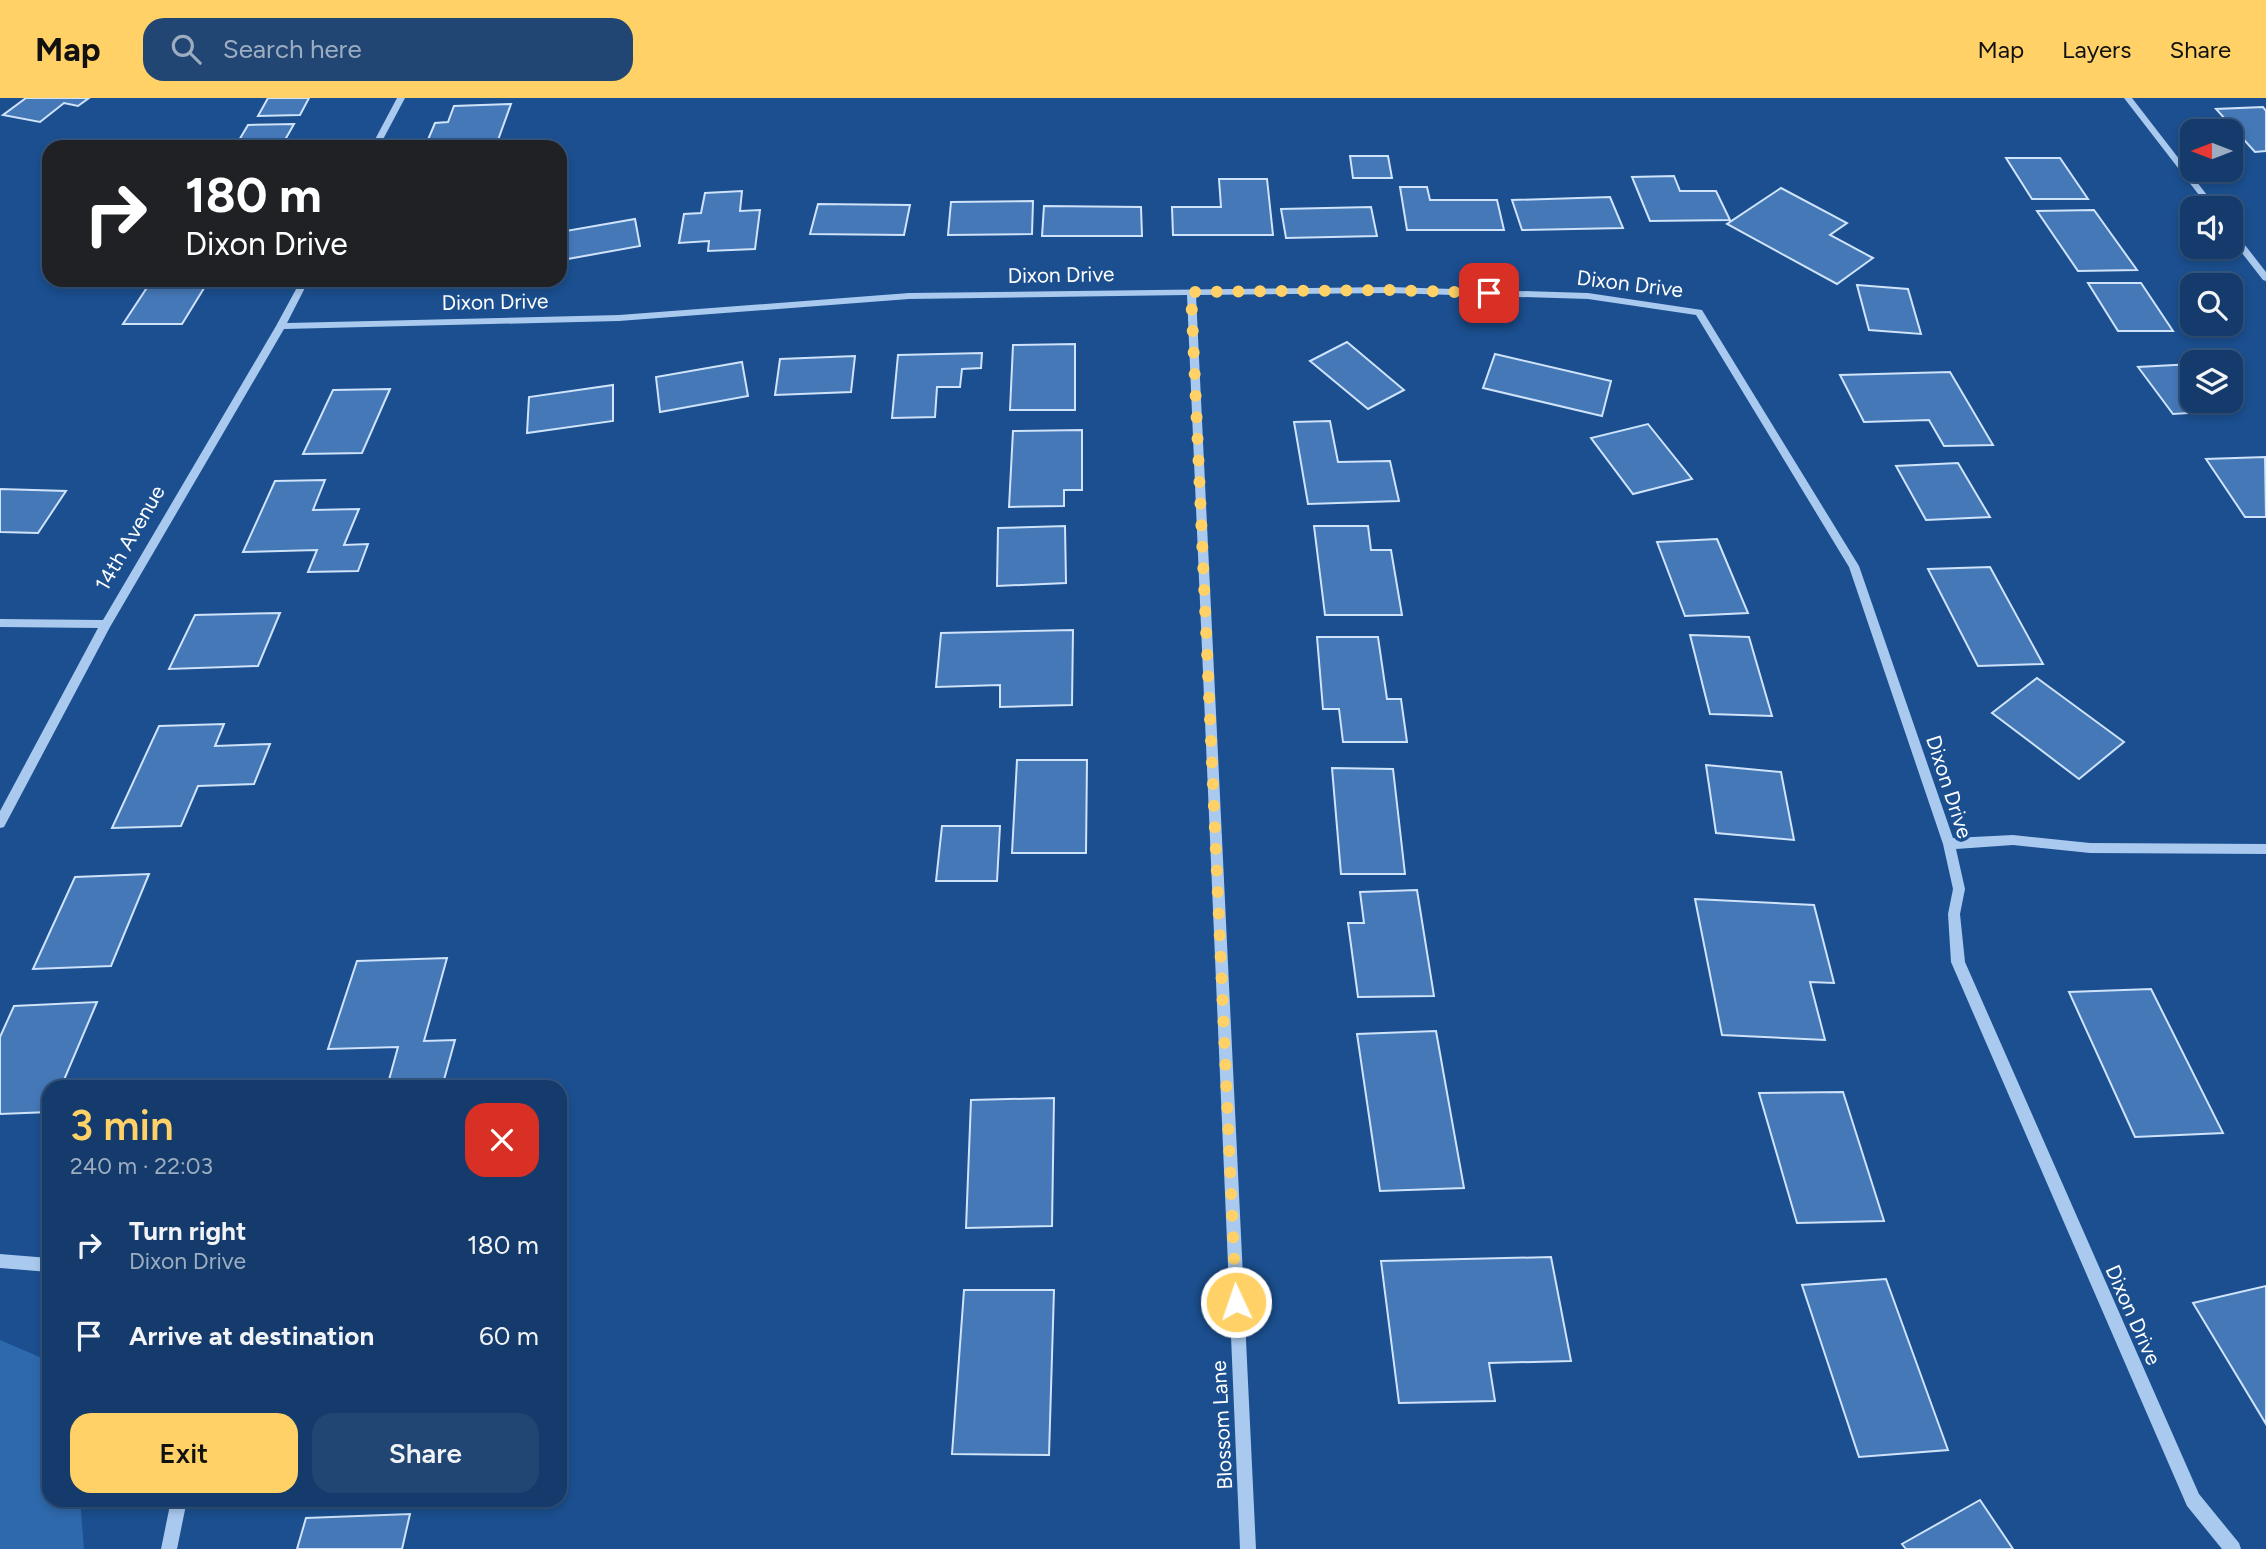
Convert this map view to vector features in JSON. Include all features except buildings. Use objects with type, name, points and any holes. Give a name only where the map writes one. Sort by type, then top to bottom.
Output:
[{"type":"street","points":[[379,140],[401,98]]},
{"type":"street","points":[[2128,98],[2204,196]]},
{"type":"street","points":[[2243,248],[2266,278]]},
{"type":"street","name":"14th Avenue","points":[[0,823],[106,624],[301,287]]},
{"type":"street","name":"Dixon Drive","points":[[281,326],[619,318],[909,296],[1389,290],[1588,296],[1699,312],[1854,566],[1949,844],[1959,889],[1954,914],[1958,962],[2193,1500],[2233,1549]]},
{"type":"street","name":"Blossom Lane","points":[[1191,292],[1248,1549]]},
{"type":"street","points":[[0,623],[106,624]]},
{"type":"street","points":[[1949,844],[2013,840],[2090,848],[2266,849]]},
{"type":"street","points":[[0,1261],[42,1264]]},
{"type":"street","points":[[169,1549],[178,1507]]},
{"type":"shaded area","points":[[0,1340],[42,1358],[42,1507],[81,1507],[84,1549],[0,1549]]},
{"type":"route","points":[[1236,1302],[1191,292],[1389,290],[1489,293]]}]
